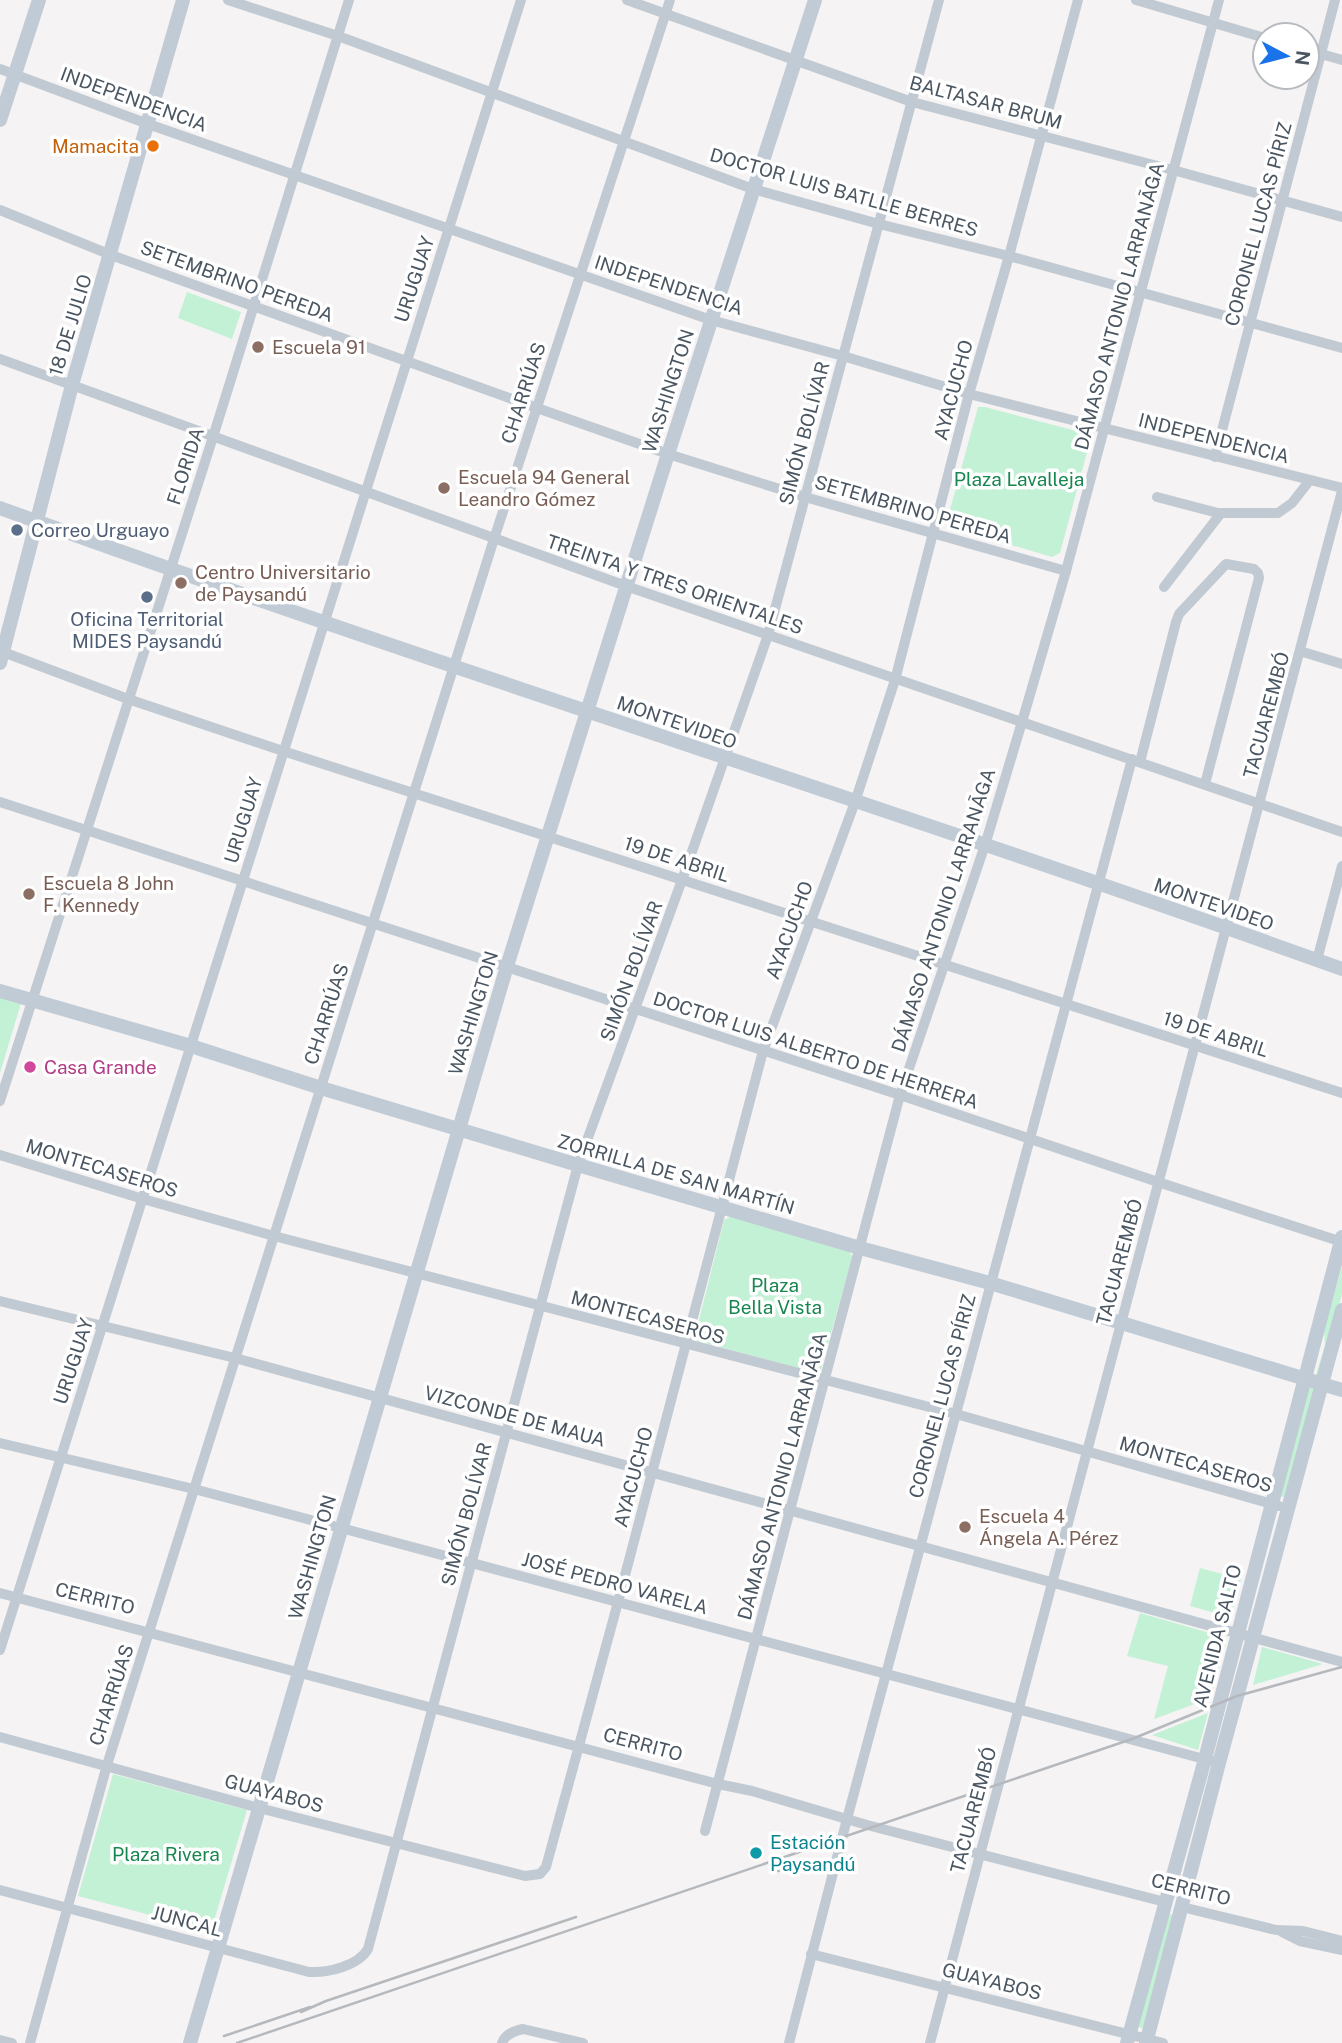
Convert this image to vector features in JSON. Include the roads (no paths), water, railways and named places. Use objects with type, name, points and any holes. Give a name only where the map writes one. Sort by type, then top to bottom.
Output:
[{"type":"street","points":[[0,120],[39,0]]},
{"type":"street","name":"18 DE JULIO","points":[[1,658],[72,385],[183,0]]},
{"type":"street","name":"DOCTOR LUIS BATLLE BERRES","points":[[228,0],[338,36],[754,189],[1342,348]]},
{"type":"street","name":"FLORIDA","points":[[0,1101],[213,437],[349,0]]},
{"type":"street","name":"URUGUAY","points":[[0,1650],[521,0]]},
{"type":"street","name":"BALTASAR BRUM","points":[[627,0],[912,102],[1342,217]]},
{"type":"street","name":"CHARRÚAS","points":[[30,2043],[107,1765],[494,539],[670,0]]},
{"type":"street","name":"WASHINGTON","points":[[190,2043],[507,966],[668,454],[815,0]]},
{"type":"street","name":"SIMÓN BOLÍVAR","points":[[364,1956],[578,1165],[768,635],[939,0]]},
{"type":"street","name":"AYACUCHO","points":[[540,1874],[546,1867],[618,1602],[763,1051],[855,802],[895,680],[969,394],[1078,0]]},
{"type":"street","points":[[1136,0],[1251,34]]},
{"type":"street","name":"DÁMASO ANTONIO LARRANÃGA","points":[[705,1831],[900,1095],[985,845],[1022,722],[1066,570],[1219,0]]},
{"type":"street","name":"CORONEL LUCAS PÍRIZ","points":[[1321,54],[1335,0]]},
{"type":"street","points":[[1321,54],[1342,60]]},
{"type":"street","name":"INDEPENDENCIA","points":[[0,69],[148,124],[711,320],[969,394],[1342,489]]},
{"type":"street","name":"CORONEL LUCAS PÍRIZ","points":[[1215,457],[1311,91]]},
{"type":"street","name":"SETEMBRINO PEREDA","points":[[0,210],[111,255],[668,454],[805,497],[1066,570]]},
{"type":"street","name":"TREINTA Y TRES ORIENTALES","points":[[0,359],[626,586],[1342,832]]},
{"type":"street","points":[[1157,497],[1220,513],[1278,513],[1292,503],[1310,480]]},
{"type":"street","name":"TACUAREMBÓ","points":[[930,2043],[1342,489]]},
{"type":"street","name":"MONTEVIDEO","points":[[0,508],[323,622],[1097,883],[1342,969]]},
{"type":"street","points":[[1164,587],[1220,513]]},
{"type":"street","name":"CORONEL LUCAS PÍRIZ","points":[[789,2043],[1097,883],[1179,614],[1226,564],[1254,569],[1259,578],[1205,785]]},
{"type":"street","points":[[1300,652],[1342,664]]},
{"type":"street","name":"19 DE ABRIL","points":[[1,658],[1342,1093]]},
{"type":"street","name":"DOCTOR LUIS ALBERTO DE HERRERA","points":[[0,802],[243,879],[1158,1182],[1342,1240]]},
{"type":"street","points":[[1317,960],[1342,866]]},
{"type":"street","name":"ZORRILLA DE SAN MARTÍN","points":[[0,991],[191,1046],[578,1165],[860,1248],[990,1283],[1342,1390]]},
{"type":"street","name":"MONTECASEROS","points":[[0,1155],[274,1236],[956,1414],[1289,1508]]},
{"type":"street","name":"AVENIDA SALTO","points":[[1146,2041],[1182,1907],[1237,1633],[1342,1240]]},
{"type":"street","name":"VIZCONDE DE MAUA","points":[[0,1301],[235,1358],[1342,1662]]},
{"type":"street","name":"AVENIDA SALTO","points":[[1128,2039],[1165,1902],[1253,1637],[1342,1310]]},
{"type":"street","name":"JOSÉ PEDRO VARELA","points":[[0,1443],[194,1489],[1212,1761]]},
{"type":"street","name":"CERRITO","points":[[0,1593],[752,1791],[979,1854],[1276,1930],[1300,1941],[1342,1950]]},
{"type":"street","name":"GUAYABOS","points":[[0,1737],[396,1844],[525,1876],[540,1874]]},
{"type":"street","name":"JUNCAL","points":[[0,1890],[309,1972],[328,1971],[364,1956]]},
{"type":"street","name":"CERRITO","points":[[1276,1930],[1303,1931],[1342,1941]]},
{"type":"street","name":"GUAYABOS","points":[[811,1954],[945,1987],[1128,2039],[1163,2043]]},
{"type":"street","points":[[502,2043],[513,2031],[523,2029],[583,2043]]},
{"type":"street","points":[[0,2040],[12,2043]]},
{"type":"railway","points":[[237,2043],[1132,1739],[1237,1696],[1342,1667]]},
{"type":"railway","points":[[778,1871],[808,1861]]},
{"type":"railway","points":[[301,2012],[326,2001],[576,1917]]},
{"type":"railway","points":[[224,2036],[310,2007]]},
{"type":"place","name":"Mamacita","points":[[153,146]]},
{"type":"place","name":"Escuela 91","points":[[258,347]]},
{"type":"place","name":"Escuela 94 General Leandro Gómez","points":[[444,488]]},
{"type":"place","name":"Correo Urguayo","points":[[17,530]]},
{"type":"place","name":"Centro Universitario de Paysandú","points":[[181,583]]},
{"type":"place","name":"Oficina Territorial MIDES Paysandú","points":[[147,597]]},
{"type":"place","name":"Escuela 8 John F. Kennedy","points":[[29,894]]},
{"type":"place","name":"Casa Grande","points":[[30,1067]]},
{"type":"place","name":"Escuela 4 Ángela A. Pérez","points":[[965,1527]]},
{"type":"place","name":"Estación Paysandú","points":[[756,1853]]},
{"type":"park label","name":"Plaza Lavalleja","points":[[1019,479]]},
{"type":"park label","name":"Plaza Bella Vista","points":[[775,1296]]},
{"type":"park label","name":"Plaza Rivera","points":[[166,1854]]}]
